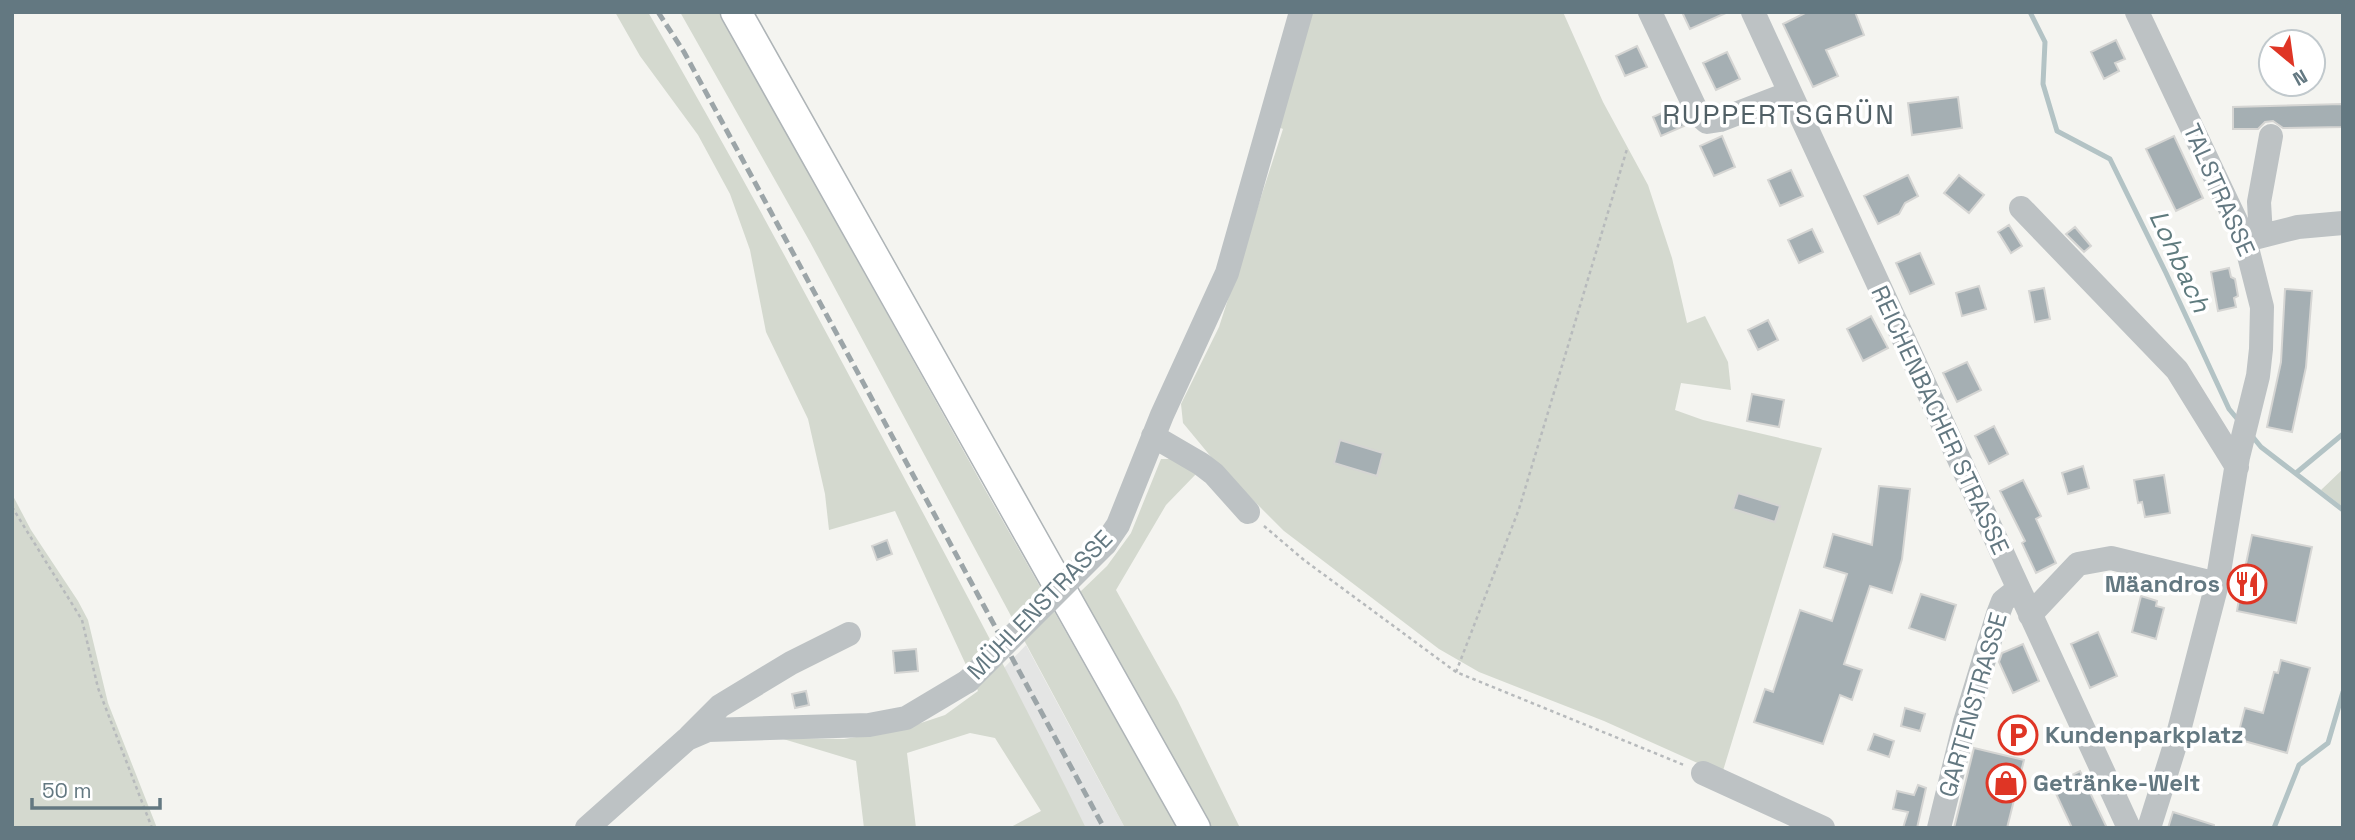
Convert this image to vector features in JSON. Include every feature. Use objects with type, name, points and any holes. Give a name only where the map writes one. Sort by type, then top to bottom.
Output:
[{"type":"main road","points":[[736,12],[1195,828]]},
{"type":"street","name":"MÜHLENSTRASSE","points":[[587,828],[687,739],[708,730],[869,725],[906,718],[968,681],[1105,544],[1118,525],[1153,436],[1227,273],[1300,12]]},
{"type":"street","points":[[1650,12],[1698,114],[1707,122],[1720,120],[1790,93]]},
{"type":"street","name":"REICHENBACHER STRASSE","points":[[1753,12],[2129,828]]},
{"type":"street","name":"TALSTRASSE","points":[[2137,12],[2253,238],[2262,307],[2258,376],[2237,462],[2217,584],[2170,765],[2149,828]]},
{"type":"street","points":[[2271,136],[2253,238],[2298,228],[2343,223]]},
{"type":"street","points":[[2021,208],[2177,370],[2237,462]]},
{"type":"street","points":[[1153,436],[1201,464],[1248,512]]},
{"type":"street","points":[[2031,615],[2078,564],[2111,558],[2217,584]]},
{"type":"street","name":"GARTENSTRASSE","points":[[1939,828],[1965,722],[1998,614],[2003,601],[2018,589]]},
{"type":"street","points":[[687,739],[720,706],[791,663],[849,634]]},
{"type":"street","points":[[1703,773],[1823,828]]},
{"type":"path","points":[[1456,672],[1520,509],[1627,149]]},
{"type":"path","points":[[12,507],[82,620],[98,688],[152,828]]},
{"type":"path","points":[[1248,512],[1304,560],[1456,672],[1703,773]]},
{"type":"shaded area","points":[[615,12],[648,12],[846,369],[1086,828],[1009,828],[1041,811],[995,738],[970,733],[907,753],[916,828],[864,828],[856,761],[780,738],[844,739],[900,730],[945,715],[978,691],[895,511],[829,530],[825,494],[808,419],[766,332],[750,250],[730,194],[698,135],[640,56]]},
{"type":"shaded area","points":[[680,12],[719,12],[1177,828],[1125,828],[810,242]]},
{"type":"shaded area","points":[[1302,12],[1563,12],[1603,102],[1648,185],[1672,258],[1687,323],[1705,316],[1728,362],[1731,390],[1681,383],[1675,410],[1703,420],[1822,448],[1722,774],[1604,721],[1479,672],[1439,649],[1284,531],[1217,464],[1183,423],[1181,404],[1219,327],[1283,129],[1262,120]]},
{"type":"shaded area","points":[[1161,459],[1171,459],[1197,473],[1166,505],[1116,590],[1178,701],[1240,828],[1211,828],[1080,592],[1107,566],[1131,533]]},
{"type":"shaded area","points":[[2343,469],[2343,507],[2321,490]]},
{"type":"shaded area","points":[[12,494],[31,530],[88,620],[108,703],[157,828],[12,828]]},
{"type":"shaded area","points":[[1026,645],[1125,828],[1086,828],[1004,668]]},
{"type":"building","points":[[1682,12],[1728,12],[1690,29]]},
{"type":"building","points":[[1807,12],[1855,12],[1864,35],[1826,50],[1838,76],[1813,87],[1783,24]]},
{"type":"building","points":[[2116,40],[2125,59],[2115,63],[2119,71],[2104,79],[2091,52]]},
{"type":"building","points":[[1637,46],[1647,67],[1625,76],[1616,56]]},
{"type":"building","points":[[1727,52],[1740,79],[1716,90],[1703,63]]},
{"type":"building","points":[[1958,97],[1962,128],[1912,135],[1908,103]]},
{"type":"building","points":[[2342,104],[2343,127],[2283,128],[2273,121],[2265,122],[2258,129],[2233,129],[2233,107]]},
{"type":"building","points":[[1675,107],[1684,126],[1661,136],[1653,117]]},
{"type":"building","points":[[1722,136],[1735,167],[1714,176],[1700,146]]},
{"type":"building","points":[[2174,136],[2203,198],[2176,211],[2146,149]]},
{"type":"building","points":[[1791,170],[1803,196],[1780,206],[1768,180]]},
{"type":"building","points":[[1908,175],[1918,196],[1905,203],[1899,214],[1878,224],[1864,196]]},
{"type":"building","points":[[1959,175],[1984,195],[1969,213],[1944,193]]},
{"type":"building","points":[[2009,225],[2022,246],[2011,253],[1998,232]]},
{"type":"building","points":[[2075,227],[2091,246],[2084,252],[2066,234]]},
{"type":"building","points":[[1812,229],[1823,252],[1799,263],[1788,240]]},
{"type":"building","points":[[1920,253],[1934,284],[1910,294],[1896,263]]},
{"type":"building","points":[[2229,268],[2231,277],[2235,279],[2238,296],[2234,298],[2236,307],[2218,311],[2211,272]]},
{"type":"building","points":[[1979,286],[1986,309],[1962,316],[1956,293]]},
{"type":"building","points":[[2044,288],[2050,319],[2035,322],[2029,291]]},
{"type":"building","points":[[2285,289],[2312,291],[2306,367],[2292,432],[2267,427],[2281,362]]},
{"type":"building","points":[[1871,316],[1888,348],[1863,361],[1847,329]]},
{"type":"building","points":[[1768,320],[1778,340],[1758,350],[1748,330]]},
{"type":"building","points":[[1967,362],[1981,390],[1957,402],[1943,373]]},
{"type":"building","points":[[1752,394],[1784,400],[1779,427],[1747,421]]},
{"type":"building","points":[[1994,426],[2008,454],[1989,464],[1975,436]]},
{"type":"building","points":[[1340,440],[1383,453],[1377,476],[1334,463]]},
{"type":"building","points":[[2083,466],[2089,488],[2068,494],[2062,473]]},
{"type":"building","points":[[2164,475],[2170,513],[2145,517],[2142,502],[2138,503],[2134,480]]},
{"type":"building","points":[[2023,480],[2041,516],[2036,519],[2056,563],[2036,573],[2022,543],[2025,541],[2000,491]]},
{"type":"building","points":[[1879,486],[1910,489],[1902,559],[1892,593],[1870,586],[1844,664],[1862,670],[1852,700],[1840,695],[1823,744],[1754,722],[1765,689],[1773,692],[1800,610],[1832,621],[1847,574],[1824,567],[1833,534],[1872,545]]},
{"type":"building","points":[[1738,493],[1780,506],[1775,522],[1733,509]]},
{"type":"building","points":[[2252,535],[2312,547],[2296,623],[2237,611],[2239,599],[2236,598],[2240,582],[2242,583]]},
{"type":"building","points":[[887,540],[892,554],[877,560],[872,546]]},
{"type":"building","points":[[1921,594],[1956,605],[1945,640],[1909,628]]},
{"type":"building","points":[[2141,596],[2157,601],[2156,606],[2164,608],[2156,639],[2132,632]]},
{"type":"building","points":[[2098,632],[2117,676],[2090,688],[2071,644]]},
{"type":"building","points":[[2023,644],[2039,681],[2013,693],[1999,662],[2002,653]]},
{"type":"building","points":[[916,649],[918,671],[895,673],[893,651]]},
{"type":"building","points":[[2281,660],[2310,668],[2287,753],[2237,739],[2245,708],[2263,713],[2274,672],[2278,673]]},
{"type":"building","points":[[806,691],[809,705],[795,708],[792,694]]},
{"type":"building","points":[[1905,708],[1925,714],[1920,731],[1901,726]]},
{"type":"building","points":[[1874,734],[1894,741],[1889,757],[1868,750]]},
{"type":"building","points":[[1974,748],[2024,760],[2007,828],[1954,828]]},
{"type":"building","points":[[2080,771],[2107,828],[2072,828],[2052,785]]},
{"type":"building","points":[[1918,785],[1926,788],[1917,828],[1903,828],[1908,812],[1893,809],[1897,791],[1914,795]]},
{"type":"building","points":[[2173,812],[2214,825],[2214,828],[2168,828]]},
{"type":"waterway","name":"Lohbach","points":[[2030,12],[2045,42],[2043,84],[2057,131],[2110,159],[2229,409],[2239,421]]},
{"type":"waterway","points":[[2296,473],[2343,434]]},
{"type":"waterway","name":"Lohbach","points":[[2252,436],[2261,447],[2343,510]]},
{"type":"waterway","name":"Lohbach","points":[[2274,828],[2299,765],[2328,743],[2343,692]]},
{"type":"railway","points":[[658,12],[684,52],[1104,828]]},
{"type":"place","name":"Mäandros","points":[[2247,584]]},
{"type":"place","name":"Kundenparkplatz","points":[[2018,735]]},
{"type":"place","name":"Getränke-Welt","points":[[2006,783]]},
{"type":"district","name":"RUPPERTSGRÜN","points":[[1779,114]]}]
